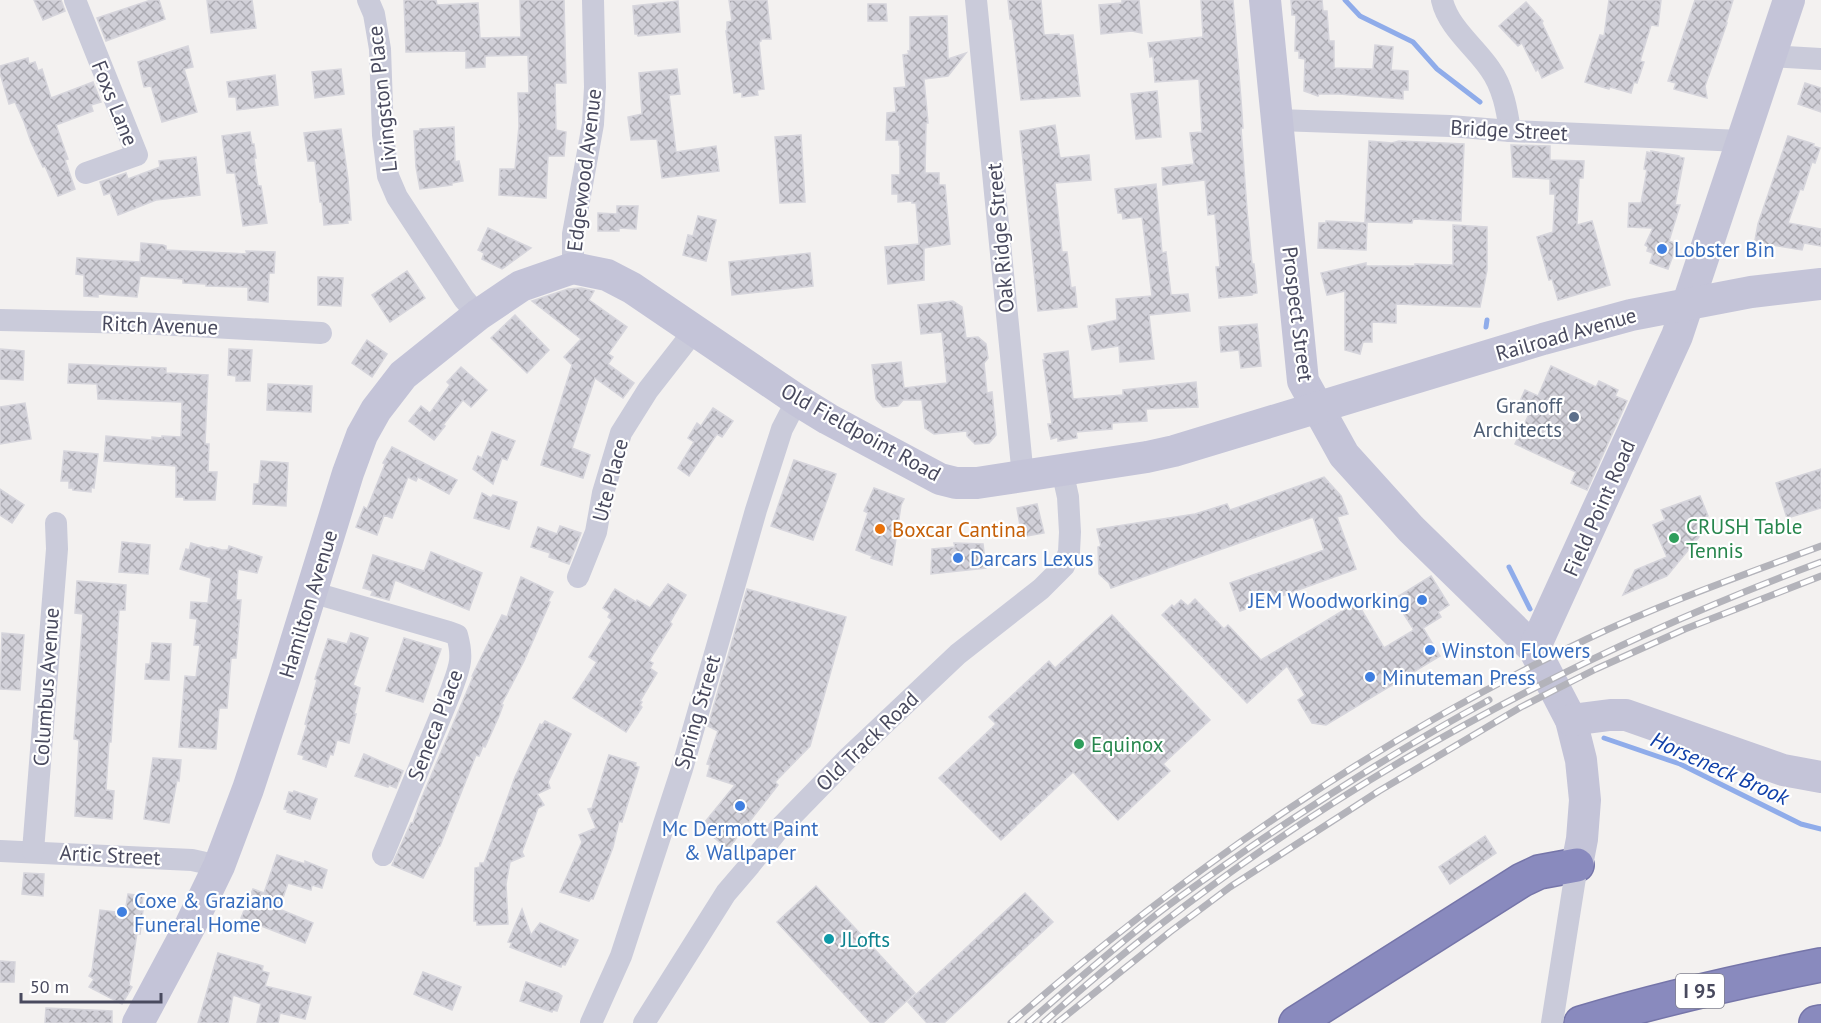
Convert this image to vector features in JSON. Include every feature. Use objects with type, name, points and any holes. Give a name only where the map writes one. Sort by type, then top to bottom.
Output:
[{"type":"highway","points":[[1296,1023],[1522,880],[1539,872],[1577,865]]},
{"type":"highway","name":"I 95","points":[[1581,1023],[1703,990],[1821,965]]},
{"type":"highway","points":[[1816,1023],[1821,1022]]},
{"type":"main road","name":"Prospect Street","points":[[1265,0],[1302,381],[1344,455],[1411,529],[1534,649]]},
{"type":"main road","name":"Field Point Road","points":[[1534,649],[1677,336],[1788,0]]},
{"type":"main road","name":"Hamilton Avenue","points":[[138,1023],[219,866],[248,789],[348,472],[362,435],[376,410],[403,375],[478,315],[521,286],[573,268]]},
{"type":"main road","name":"Old Fieldpoint Road","points":[[573,268],[607,275],[632,288],[797,400],[940,479],[956,483],[977,483],[1023,477],[1174,451],[1317,409]]},
{"type":"main road","name":"Railroad Avenue","points":[[1317,409],[1543,339],[1631,315],[1751,292],[1821,284]]},
{"type":"main road","points":[[1534,649],[1571,720],[1581,760],[1585,800],[1577,865]]},
{"type":"main road","points":[[1571,720],[1626,715],[1783,770],[1821,777]]},
{"type":"street","name":"Foxs Lane","points":[[75,0],[137,155],[86,172]]},
{"type":"street","name":"Livingston Place","points":[[368,0],[374,14],[380,49],[383,135],[388,176],[403,207],[464,299],[478,315]]},
{"type":"street","name":"Edgewood Avenue","points":[[573,268],[573,234],[593,124],[595,87],[593,0]]},
{"type":"street","name":"Oak Ridge Street","points":[[976,0],[1023,477]]},
{"type":"street","points":[[1442,0],[1453,23],[1492,70],[1506,104],[1510,131]]},
{"type":"street","points":[[1770,56],[1821,60]]},
{"type":"street","name":"Bridge Street","points":[[1278,120],[1741,141]]},
{"type":"street","name":"Ritch Avenue","points":[[0,320],[139,323],[321,333]]},
{"type":"street","name":"Ute Place","points":[[578,577],[596,532],[603,493],[621,433],[648,390],[694,331]]},
{"type":"street","name":"Spring Street","points":[[591,1023],[621,956],[682,769],[756,510],[782,429],[797,400]]},
{"type":"street","name":"Old Track Road","points":[[644,1023],[726,892],[778,830],[849,757],[950,662],[1041,589],[1064,566],[1070,552],[1070,532],[1068,497],[1062,470]]},
{"type":"street","name":"Columbus Avenue","points":[[33,851],[57,549],[56,522]]},
{"type":"street","name":"Seneca Place","points":[[311,592],[457,635],[461,650],[460,664],[451,691],[382,855]]},
{"type":"street","name":"Artic Street","points":[[0,851],[192,860],[219,866]]},
{"type":"street","points":[[1552,1023],[1577,865]]},
{"type":"building","points":[[34,0],[61,0],[65,11],[43,20]]},
{"type":"building","points":[[151,0],[159,0],[165,19],[106,41],[97,18]]},
{"type":"building","points":[[207,0],[252,0],[256,28],[211,33]]},
{"type":"building","points":[[404,0],[436,0],[437,5],[478,3],[480,38],[521,37],[520,0],[564,0],[566,83],[555,83],[556,130],[566,132],[564,156],[548,156],[546,198],[499,195],[500,169],[515,169],[519,126],[518,93],[529,93],[528,55],[485,56],[485,67],[466,68],[466,51],[406,52]]},
{"type":"building","points":[[729,0],[767,0],[771,39],[761,39],[759,42],[764,89],[757,90],[758,95],[742,97],[742,92],[734,93],[726,31],[727,22],[732,21]]},
{"type":"building","points":[[1008,0],[1041,0],[1044,35],[1073,35],[1080,96],[1021,100]]},
{"type":"building","points":[[1122,0],[1139,0],[1142,33],[1132,31],[1101,34],[1099,5],[1122,3]]},
{"type":"building","points":[[1201,0],[1233,0],[1247,210],[1257,293],[1252,295],[1219,298],[1216,267],[1220,267],[1215,214],[1208,215],[1205,180],[1163,185],[1162,168],[1194,164],[1190,133],[1202,132],[1199,79],[1155,82],[1153,56],[1150,57],[1148,43],[1203,37]]},
{"type":"building","points":[[1291,0],[1322,0],[1323,11],[1327,11],[1329,41],[1334,41],[1334,68],[1373,69],[1375,45],[1393,47],[1391,70],[1408,71],[1408,90],[1403,90],[1403,99],[1339,94],[1319,94],[1318,96],[1304,91],[1305,59],[1299,58],[1299,51],[1295,51],[1296,15],[1292,15]]},
{"type":"building","points":[[1609,0],[1661,0],[1658,26],[1651,25],[1640,61],[1644,62],[1631,93],[1585,82],[1600,35],[1604,36]]},
{"type":"building","points":[[1695,0],[1733,0],[1705,86],[1707,98],[1674,89],[1676,83],[1668,81]]},
{"type":"building","points":[[678,1],[680,32],[638,36],[635,34],[633,6]]},
{"type":"building","points":[[1526,2],[1543,21],[1563,68],[1542,78],[1522,43],[1518,46],[1499,26]]},
{"type":"building","points":[[868,4],[886,4],[887,21],[868,21]]},
{"type":"building","points":[[947,16],[948,59],[966,53],[948,76],[924,79],[928,123],[926,123],[925,173],[939,173],[939,185],[945,185],[950,244],[924,248],[924,280],[888,284],[885,247],[919,244],[916,203],[898,202],[898,194],[892,194],[892,175],[900,175],[900,145],[899,140],[886,140],[887,113],[896,112],[894,88],[906,87],[903,55],[909,54],[908,51],[910,51],[910,17]]},
{"type":"building","points":[[188,46],[193,67],[184,69],[197,112],[162,122],[151,86],[144,87],[138,62]]},
{"type":"building","points":[[28,58],[29,64],[35,62],[38,71],[42,69],[51,98],[93,82],[101,102],[91,105],[93,111],[56,125],[68,159],[65,160],[75,189],[58,196],[31,142],[15,102],[9,104],[0,73],[0,66]]},
{"type":"building","points":[[341,69],[344,94],[315,98],[312,72]]},
{"type":"building","points":[[677,69],[680,94],[669,95],[676,152],[716,146],[719,171],[662,178],[657,139],[631,140],[628,117],[642,114],[639,73]]},
{"type":"building","points":[[275,75],[278,105],[237,110],[236,97],[229,97],[227,82]]},
{"type":"building","points":[[1805,83],[1821,88],[1821,112],[1798,104]]},
{"type":"building","points":[[1157,91],[1161,137],[1136,139],[1131,94]]},
{"type":"building","points":[[1055,125],[1060,158],[1089,155],[1091,180],[1055,183],[1062,252],[1067,252],[1071,288],[1075,287],[1077,307],[1038,311],[1020,131]]},
{"type":"building","points":[[454,127],[455,162],[459,161],[463,181],[452,183],[452,185],[420,189],[414,131]]},
{"type":"building","points":[[341,129],[351,220],[347,220],[348,223],[324,225],[315,161],[308,161],[304,133]]},
{"type":"building","points":[[250,132],[252,144],[254,144],[258,186],[261,186],[267,223],[243,226],[235,173],[227,173],[222,136]]},
{"type":"building","points":[[801,135],[805,202],[780,203],[775,137]]},
{"type":"building","points":[[1788,136],[1820,148],[1815,163],[1812,162],[1803,190],[1800,189],[1788,223],[1821,229],[1821,246],[1804,243],[1802,250],[1772,245],[1770,254],[1753,251],[1758,224]]},
{"type":"building","points":[[1369,141],[1464,144],[1461,221],[1413,219],[1412,223],[1365,222]]},
{"type":"building","points":[[1511,145],[1550,146],[1550,160],[1584,161],[1583,178],[1579,178],[1577,225],[1592,221],[1610,285],[1558,300],[1552,279],[1549,280],[1537,237],[1553,232],[1555,194],[1550,194],[1550,179],[1513,177]]},
{"type":"building","points":[[1651,151],[1684,158],[1675,205],[1680,205],[1669,241],[1677,244],[1668,269],[1650,263],[1653,253],[1647,251],[1648,247],[1645,245],[1653,228],[1628,227],[1629,203],[1641,203],[1647,170],[1644,169],[1647,152],[1651,153]]},
{"type":"building","points":[[196,157],[200,195],[156,200],[118,215],[110,193],[104,195],[100,182],[126,173],[128,179],[160,167],[159,161]]},
{"type":"building","points":[[1156,184],[1162,253],[1166,252],[1171,295],[1188,294],[1190,311],[1149,315],[1154,359],[1120,362],[1119,346],[1092,350],[1088,326],[1117,320],[1116,299],[1152,296],[1142,217],[1123,219],[1122,213],[1118,213],[1115,189]]},
{"type":"building","points":[[617,206],[638,206],[636,229],[619,228],[619,231],[598,231],[598,213],[617,214]]},
{"type":"building","points":[[698,216],[716,220],[706,261],[683,255],[688,235],[693,236]]},
{"type":"building","points":[[1326,221],[1367,223],[1366,250],[1318,248],[1319,223],[1326,223]]},
{"type":"building","points":[[1453,225],[1487,227],[1487,270],[1480,307],[1396,304],[1396,323],[1372,322],[1372,342],[1363,342],[1360,354],[1345,350],[1345,291],[1327,295],[1321,273],[1366,263],[1366,266],[1453,265]]},
{"type":"building","points":[[488,228],[531,248],[502,269],[482,259],[484,253],[478,250]]},
{"type":"building","points":[[141,243],[163,245],[166,246],[166,250],[247,254],[246,251],[275,252],[274,273],[269,273],[268,302],[248,300],[248,287],[206,286],[206,284],[183,283],[183,279],[140,276],[137,297],[98,294],[98,297],[84,296],[84,275],[76,274],[77,258],[140,262]]},
{"type":"building","points":[[810,253],[813,286],[732,295],[729,262]]},
{"type":"building","points":[[407,271],[425,298],[390,322],[372,295]]},
{"type":"building","points":[[318,277],[343,278],[341,306],[318,305]]},
{"type":"building","points":[[581,288],[594,291],[589,300],[627,327],[608,354],[613,357],[608,364],[634,383],[623,398],[595,378],[572,448],[590,455],[583,478],[541,465],[572,365],[564,357],[581,339],[532,301],[568,289]]},
{"type":"building","points":[[953,301],[962,307],[966,338],[978,337],[986,344],[988,358],[984,363],[987,393],[992,392],[996,435],[989,443],[975,444],[967,436],[967,431],[934,434],[925,428],[922,400],[903,400],[898,406],[883,407],[876,399],[872,365],[901,362],[904,388],[947,383],[942,332],[921,334],[918,305]]},
{"type":"building","points":[[515,315],[549,350],[527,373],[491,338]]},
{"type":"building","points":[[1257,324],[1261,366],[1241,368],[1239,350],[1221,352],[1219,327]]},
{"type":"building","points":[[367,340],[387,354],[372,377],[352,363]]},
{"type":"building","points":[[0,349],[24,351],[23,380],[0,379]]},
{"type":"building","points":[[229,349],[252,350],[250,381],[236,381],[236,376],[228,375]]},
{"type":"building","points":[[1068,351],[1073,399],[1123,395],[1123,390],[1196,382],[1198,407],[1146,409],[1147,421],[1112,423],[1112,429],[1076,432],[1077,438],[1058,441],[1058,437],[1051,439],[1048,424],[1052,424],[1044,354]]},
{"type":"building","points":[[69,364],[166,368],[166,373],[208,375],[205,444],[209,444],[208,472],[217,472],[215,500],[184,500],[184,497],[176,497],[176,466],[104,461],[106,436],[152,440],[152,437],[181,437],[182,402],[98,399],[97,384],[68,383]]},
{"type":"building","points":[[1551,366],[1596,387],[1599,381],[1618,390],[1615,396],[1627,401],[1587,490],[1571,483],[1576,472],[1515,444],[1529,414],[1517,408],[1525,390],[1538,396]]},
{"type":"building","points":[[461,367],[487,390],[471,407],[463,400],[434,440],[409,421],[421,406],[430,413],[450,385],[447,382]]},
{"type":"building","points":[[268,384],[312,386],[311,412],[267,410]]},
{"type":"building","points":[[25,403],[31,439],[0,444],[0,407]]},
{"type":"building","points":[[713,408],[733,421],[722,437],[717,434],[689,476],[678,468],[694,442],[688,438],[697,423],[701,426]]},
{"type":"building","points":[[492,432],[515,441],[507,460],[502,458],[493,484],[473,469],[478,456],[482,458]]},
{"type":"building","points":[[392,447],[457,480],[449,494],[418,477],[416,481],[408,477],[392,518],[384,515],[377,535],[356,527],[364,507],[367,509],[385,464],[383,463]]},
{"type":"building","points":[[64,451],[98,454],[94,488],[91,487],[91,492],[73,490],[69,488],[69,481],[61,481]]},
{"type":"building","points":[[794,460],[836,474],[813,540],[771,526]]},
{"type":"building","points":[[261,461],[288,463],[286,506],[253,504],[254,484],[259,484]]},
{"type":"building","points":[[1821,469],[1821,508],[1787,518],[1776,483]]},
{"type":"building","points":[[1324,477],[1341,496],[1348,514],[1337,517],[1356,569],[1240,611],[1230,583],[1324,550],[1313,517],[1111,588],[1099,574],[1098,547],[1101,546],[1097,529],[1195,514],[1227,504],[1230,510]]},
{"type":"building","name":"Boxcar Cantina","points":[[874,488],[904,499],[901,505],[892,565],[856,550],[868,513],[864,511]]},
{"type":"building","points":[[0,489],[24,505],[12,523],[0,515]]},
{"type":"building","points":[[482,493],[491,498],[493,495],[517,502],[509,529],[474,518]]},
{"type":"building","points":[[1700,496],[1708,516],[1699,521],[1703,532],[1667,576],[1623,595],[1635,570],[1667,557],[1653,525],[1665,520],[1661,510]]},
{"type":"building","points":[[1037,504],[1044,533],[1022,537],[1017,508]]},
{"type":"building","points":[[560,526],[581,533],[569,564],[549,557],[550,553],[531,547],[538,527],[557,534]]},
{"type":"building","points":[[122,542],[150,545],[148,574],[119,572]]},
{"type":"building","points":[[191,543],[222,550],[228,550],[229,546],[262,557],[257,573],[238,569],[236,600],[241,600],[236,658],[231,658],[227,708],[219,708],[216,749],[179,747],[185,676],[196,677],[200,645],[194,645],[197,619],[190,618],[191,602],[208,603],[211,578],[180,569],[186,549],[189,550]]},
{"type":"building","name":"Darcars Lexus","points":[[954,543],[983,544],[986,568],[931,574],[932,549],[955,547]]},
{"type":"building","points":[[431,552],[482,573],[469,610],[395,580],[389,600],[371,595],[373,591],[363,588],[373,555],[424,571]]},
{"type":"building","points":[[1431,576],[1449,605],[1438,612],[1441,617],[1423,628],[1440,656],[1326,725],[1312,723],[1298,700],[1305,695],[1287,666],[1247,703],[1162,615],[1181,600],[1188,606],[1195,599],[1224,629],[1228,625],[1261,660],[1357,602],[1384,648],[1414,630],[1394,599]]},
{"type":"building","points":[[521,577],[553,592],[548,601],[550,602],[524,661],[501,705],[503,705],[499,716],[485,747],[483,746],[479,756],[476,755],[440,846],[423,878],[392,865],[413,823],[472,676],[502,615],[507,617]]},
{"type":"building","points":[[77,581],[126,585],[125,610],[119,610],[106,790],[114,791],[112,819],[75,816],[79,740],[74,739],[83,614],[75,613]]},
{"type":"building","points":[[668,584],[686,595],[670,622],[672,624],[649,661],[653,663],[650,668],[657,673],[640,701],[642,707],[626,732],[573,698],[597,662],[589,657],[612,620],[608,617],[610,613],[603,608],[615,589],[650,608]]},
{"type":"building","points":[[747,589],[846,617],[810,746],[775,782],[778,785],[728,849],[701,827],[735,785],[707,776],[710,765],[707,764],[718,731],[708,726]]},
{"type":"building","name":"Equinox","points":[[1112,615],[1210,720],[1163,764],[1170,771],[1118,820],[1073,772],[1001,840],[939,778],[996,724],[989,717],[1049,661],[1055,668]]},
{"type":"building","points":[[2,633],[24,635],[20,690],[0,689]]},
{"type":"building","points":[[351,633],[368,638],[353,685],[360,688],[354,714],[356,714],[349,743],[337,740],[333,755],[330,754],[326,767],[303,759],[304,756],[298,754],[307,725],[305,724],[317,680],[315,679],[328,639],[347,644]]},
{"type":"building","points":[[404,638],[441,649],[423,702],[386,691]]},
{"type":"building","points":[[152,643],[171,644],[169,680],[145,679],[146,664],[150,664]]},
{"type":"building","points":[[545,721],[571,734],[548,782],[550,788],[537,794],[544,805],[538,808],[522,852],[524,856],[510,862],[506,884],[508,924],[477,925],[477,921],[474,921],[475,868],[480,867],[480,863],[484,863],[515,777],[540,724],[542,725]]},
{"type":"building","points":[[364,754],[403,771],[396,788],[355,776]]},
{"type":"building","points":[[609,755],[636,763],[635,766],[639,767],[622,822],[619,821],[613,847],[593,899],[589,901],[560,892],[582,842],[579,835],[596,828],[588,809],[592,808]]},
{"type":"building","points":[[153,758],[181,760],[179,781],[177,780],[169,823],[144,819]]},
{"type":"building","points":[[294,791],[317,799],[310,819],[284,809],[289,792]]},
{"type":"building","points":[[1485,836],[1496,853],[1450,884],[1439,867]]},
{"type":"building","points":[[277,855],[305,864],[305,861],[327,870],[322,888],[312,885],[311,890],[288,883],[279,909],[313,923],[305,943],[241,918],[253,889],[264,893]]},
{"type":"building","points":[[24,873],[44,874],[43,896],[22,894]]},
{"type":"building","points":[[816,886],[915,993],[883,1023],[871,1023],[777,922]]},
{"type":"building","points":[[1025,893],[1053,922],[944,1023],[927,1023],[908,1002]]},
{"type":"building","points":[[128,894],[143,896],[141,910],[143,910],[129,985],[132,987],[122,1004],[89,987],[94,979],[89,976],[92,971],[100,910],[125,913]]},
{"type":"building","points":[[522,909],[531,935],[540,923],[578,940],[565,965],[562,964],[561,967],[510,947],[512,943],[508,942]]},
{"type":"building","points":[[218,953],[263,966],[262,971],[269,973],[265,986],[311,997],[305,1019],[280,1013],[278,1023],[257,1023],[261,1004],[233,995],[228,1023],[198,1023]]},
{"type":"building","points":[[0,961],[15,962],[14,982],[0,982]]},
{"type":"building","points":[[423,972],[461,987],[452,1010],[414,994]]},
{"type":"building","points":[[526,982],[562,996],[557,1011],[552,1012],[520,1001]]},
{"type":"building","points":[[46,1008],[112,1011],[112,1023],[45,1023]]},
{"type":"waterway","name":"Horseneck Brook","points":[[1345,0],[1360,16],[1413,42],[1437,69],[1480,102]]},
{"type":"waterway","name":"Horseneck Brook","points":[[1486,327],[1487,320]]},
{"type":"waterway","name":"Horseneck Brook","points":[[1509,567],[1530,609]]},
{"type":"waterway","name":"Horseneck Brook","points":[[1604,738],[1680,764],[1801,824],[1821,829]]},
{"type":"railway","points":[[1011,1023],[1078,966],[1215,860],[1358,764],[1432,720],[1509,678],[1645,613],[1821,546]]},
{"type":"railway","points":[[1043,1023],[1129,949],[1220,880],[1313,816],[1410,756],[1509,701],[1611,650],[1715,604],[1821,562]]},
{"type":"railway","points":[[1057,1023],[1230,887],[1379,791],[1521,707],[1596,669],[1685,629],[1821,576]]},
{"type":"railway","points":[[1028,1023],[1157,914],[1249,848],[1367,771],[1489,700]]},
{"type":"place","name":"Lobster Bin","points":[[1662,249]]},
{"type":"place","name":"Granoff Architects","points":[[1574,417]]},
{"type":"place","name":"Boxcar Cantina","points":[[880,529]]},
{"type":"place","name":"CRUSH Table Tennis","points":[[1674,538]]},
{"type":"place","name":"Darcars Lexus","points":[[958,558]]},
{"type":"place","name":"JEM Woodworking","points":[[1422,600]]},
{"type":"place","name":"Winston Flowers","points":[[1430,650]]},
{"type":"place","name":"Minuteman Press","points":[[1370,677]]},
{"type":"place","name":"Equinox","points":[[1079,744]]},
{"type":"place","name":"Mc Dermott Paint & Wallpaper","points":[[740,806]]},
{"type":"place","name":"Coxe & Graziano Funeral Home","points":[[122,912]]},
{"type":"place","name":"JLofts","points":[[829,939]]}]
